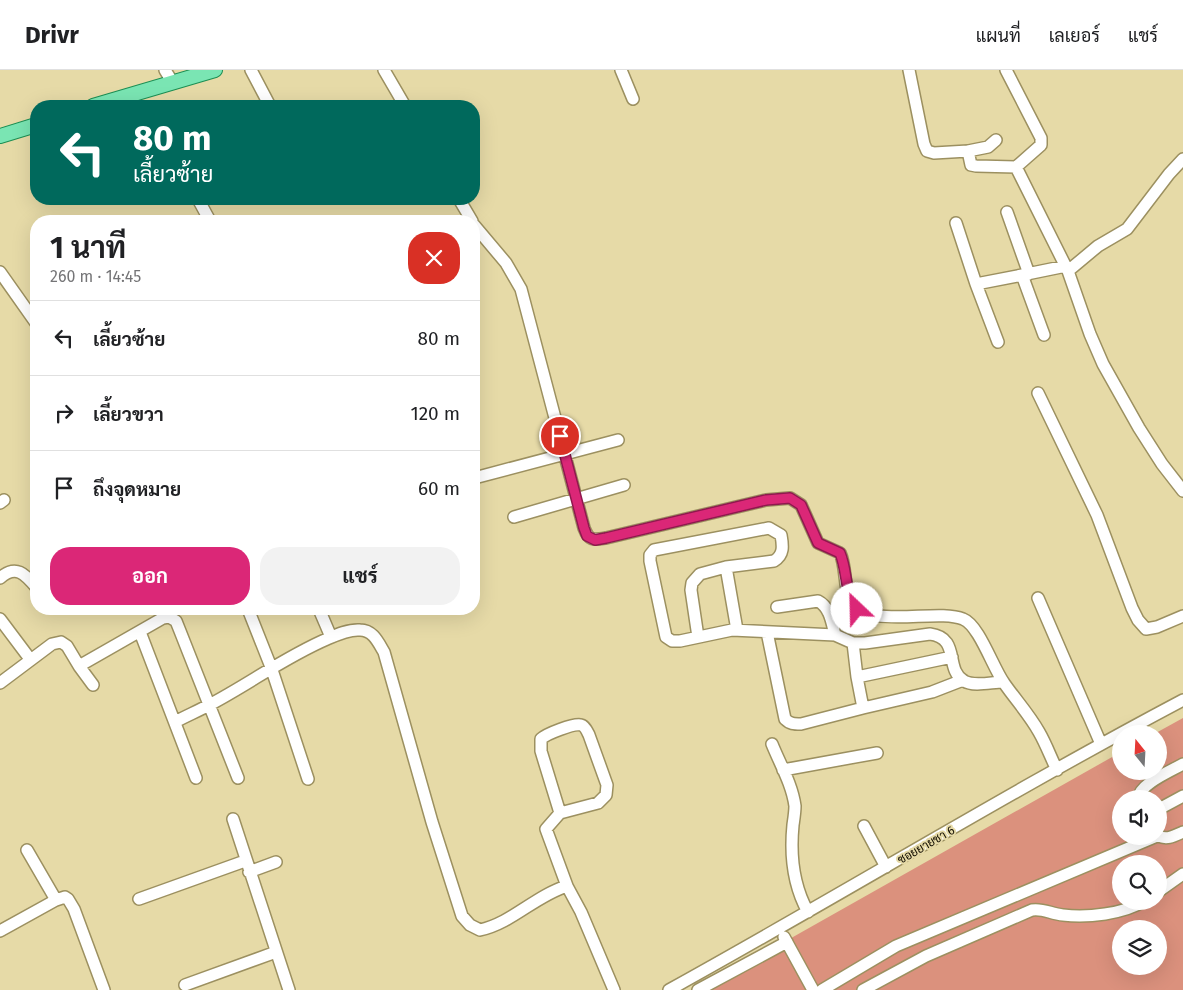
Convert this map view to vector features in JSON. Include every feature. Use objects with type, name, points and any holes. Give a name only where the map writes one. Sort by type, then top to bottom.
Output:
[{"type":"main road","points":[[132,100],[173,82],[215,70]]},
{"type":"main road","points":[[0,136],[30,127]]},
{"type":"street","points":[[165,70],[173,82]]},
{"type":"street","points":[[251,70],[267,100]]},
{"type":"street","points":[[384,70],[402,100]]},
{"type":"street","points":[[621,70],[633,99]]},
{"type":"street","points":[[909,70],[927,151],[934,153],[968,151],[988,147],[996,140]]},
{"type":"street","points":[[968,151],[971,165],[1016,167],[1041,145],[1041,138],[1006,70]]},
{"type":"street","points":[[976,284],[1067,268],[1098,246],[1127,229],[1169,174],[1183,160]]},
{"type":"street","points":[[1016,167],[1067,268],[1103,364],[1139,428],[1162,464],[1183,490]]},
{"type":"street","points":[[1007,212],[1044,335]]},
{"type":"street","points":[[956,223],[998,342]]},
{"type":"street","points":[[480,231],[506,262],[520,288],[587,536],[595,540],[766,500],[790,498],[801,505],[818,543],[840,553],[844,561],[850,601],[857,609],[884,616],[953,616],[965,619],[975,630],[1003,682],[1040,732],[1056,770]]},
{"type":"street","points":[[0,272],[30,314]]},
{"type":"street","points":[[1038,393],[1097,515],[1138,620],[1146,629],[1183,616]]},
{"type":"street","points":[[480,476],[618,440]]},
{"type":"street","points":[[514,517],[624,485]]},
{"type":"street","points":[[698,637],[691,590],[692,583],[700,574],[774,560],[780,557],[782,553],[780,535],[769,528],[654,550],[650,555],[650,561],[666,637],[680,641],[737,630],[835,634],[853,643],[865,643],[930,634],[938,635],[949,646],[956,670],[963,680],[970,683],[1003,682]]},
{"type":"street","points":[[726,568],[737,630]]},
{"type":"street","points":[[0,578],[10,572],[18,571],[25,574],[30,579]]},
{"type":"street","points":[[1038,598],[1101,744]]},
{"type":"street","points":[[778,607],[818,601],[828,610],[835,634]]},
{"type":"street","points":[[250,615],[271,667],[308,778]]},
{"type":"street","points":[[322,615],[331,637]]},
{"type":"street","points":[[79,666],[163,618],[169,617],[176,621],[238,778]]},
{"type":"street","points":[[0,619],[30,659]]},
{"type":"street","points":[[175,722],[210,705],[271,667],[331,637],[360,630],[370,632],[384,652],[432,822],[462,916],[470,925],[480,930],[493,927],[547,894],[567,886]]},
{"type":"street","points":[[140,632],[196,778]]},
{"type":"street","points":[[767,632],[786,719],[792,724],[801,724],[932,692],[963,680]]},
{"type":"street","points":[[0,683],[52,644],[61,642],[67,646],[93,685]]},
{"type":"street","points":[[853,643],[863,708]]},
{"type":"street","points":[[857,677],[952,657]]},
{"type":"street","name":"ซอยยายชา 6","points":[[669,990],[780,929],[1101,744],[1183,700]]},
{"type":"street","points":[[560,813],[541,751],[541,739],[545,735],[575,725],[581,725],[589,735],[607,785],[606,795],[598,803],[560,813],[546,829],[567,886],[581,912],[614,990]]},
{"type":"street","points":[[772,744],[793,794],[795,812],[793,824],[794,878],[800,897],[808,912]]},
{"type":"street","points":[[784,770],[877,752]]},
{"type":"street","points":[[1141,790],[1183,764]]},
{"type":"street","points":[[1167,805],[1183,796]]},
{"type":"street","points":[[233,819],[245,861],[289,990]]},
{"type":"street","points":[[864,826],[886,867]]},
{"type":"street","points":[[1167,838],[1183,832]]},
{"type":"street","points":[[822,990],[896,946],[1137,845]]},
{"type":"street","points":[[27,850],[56,900]]},
{"type":"street","points":[[139,899],[245,861]]},
{"type":"street","points":[[249,872],[276,862]]},
{"type":"street","points":[[1167,885],[1183,874]]},
{"type":"street","points":[[0,931],[56,900],[65,897],[74,908],[104,990]]},
{"type":"street","points":[[863,990],[926,956],[1032,910],[1040,909],[1063,915],[1107,914],[1125,910]]},
{"type":"street","points":[[780,929],[813,990]]},
{"type":"street","points":[[698,990],[787,942]]},
{"type":"street","points":[[185,985],[276,952]]},
{"type":"shaded area","points":[[1183,718],[1183,990],[699,990],[1112,757],[1112,780],[1168,780],[1168,726]]},
{"type":"route","points":[[560,436],[587,536],[595,540],[606,538],[766,500],[790,498],[801,505],[818,543],[840,553],[844,561],[850,601],[857,609]]}]
